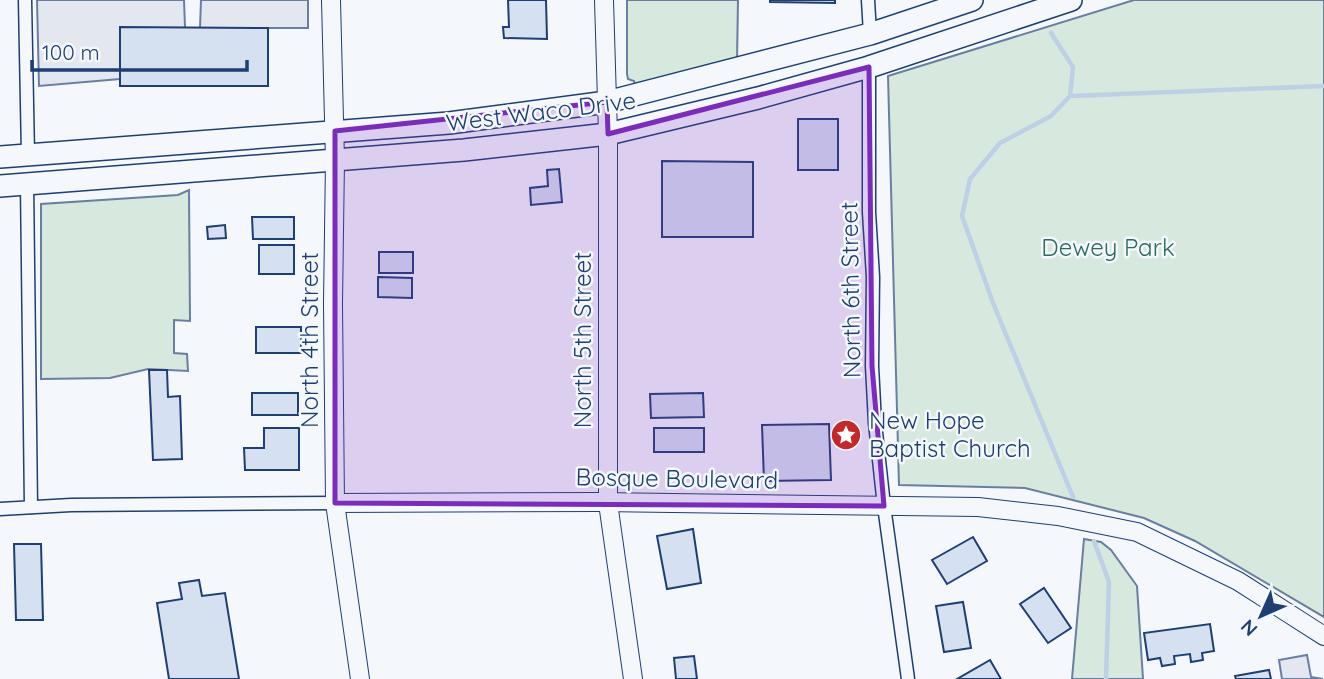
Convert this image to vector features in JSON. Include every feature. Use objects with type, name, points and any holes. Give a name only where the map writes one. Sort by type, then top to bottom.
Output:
[{"type":"main road","name":"North 4th Street","points":[[331,0],[335,131],[335,503],[360,679]]},
{"type":"main road","name":"North 5th Street","points":[[604,0],[608,134],[608,503],[633,679]]},
{"type":"main road","name":"West Waco Drive","points":[[0,157],[449,123],[607,102],[870,34],[972,0]]},
{"type":"main road","name":"West Waco Drive","points":[[0,186],[464,150],[608,134],[758,98],[869,67],[1071,0]]},
{"type":"main road","name":"Bosque Boulevard","points":[[335,503],[978,507],[1058,516],[1137,532],[1238,581],[1324,636]]},
{"type":"street","points":[[25,0],[28,155]]},
{"type":"street","points":[[868,0],[870,34]]},
{"type":"street","name":"North 6th Street","points":[[869,67],[875,423],[908,679]]},
{"type":"street","points":[[27,184],[32,507]]},
{"type":"street","name":"Bosque Boulevard","points":[[0,509],[335,503]]},
{"type":"highlighted area","points":[[869,67],[872,366],[884,506],[335,503],[335,131],[607,102],[608,134]]},
{"type":"green space","points":[[627,0],[738,0],[737,61],[635,85],[634,81],[628,79],[627,74]]},
{"type":"green space","name":"Dewey Park","points":[[1134,0],[1324,0],[1324,617],[1195,541],[1144,518],[1025,488],[899,485],[888,76]]},
{"type":"green space","points":[[189,190],[190,321],[174,320],[174,353],[187,354],[188,371],[148,369],[110,378],[41,379],[41,204],[178,195]]},
{"type":"green space","points":[[1084,539],[1101,542],[1111,550],[1137,586],[1143,679],[1072,679]]},
{"type":"shaded area","points":[[37,0],[184,0],[185,27],[120,79],[39,86]]},
{"type":"shaded area","points":[[201,0],[308,0],[308,28],[200,28]]},
{"type":"shaded area","points":[[1307,655],[1311,677],[1323,679],[1282,679],[1279,660]]},
{"type":"building","points":[[508,0],[546,0],[547,39],[504,38],[503,27],[509,27]]},
{"type":"building","points":[[835,0],[835,3],[770,2]]},
{"type":"building","points":[[120,27],[268,28],[268,86],[120,86]]},
{"type":"building","points":[[798,119],[838,119],[838,170],[798,170]]},
{"type":"building","points":[[662,161],[753,162],[753,237],[662,237]]},
{"type":"building","points":[[559,169],[562,202],[531,205],[530,188],[548,186],[547,170]]},
{"type":"building","points":[[252,217],[294,217],[294,239],[253,239]]},
{"type":"building","points":[[225,225],[226,238],[208,239],[207,227]]},
{"type":"building","points":[[259,245],[294,245],[294,274],[259,274]]},
{"type":"building","points":[[379,252],[413,252],[413,273],[379,273]]},
{"type":"building","points":[[378,277],[412,278],[412,298],[378,297]]},
{"type":"building","points":[[256,327],[301,327],[301,353],[256,353]]},
{"type":"building","points":[[149,370],[167,370],[168,397],[180,396],[182,459],[153,460]]},
{"type":"building","points":[[252,393],[298,393],[298,415],[252,415]]},
{"type":"building","points":[[703,393],[704,417],[651,418],[650,394]]},
{"type":"building","points":[[829,424],[831,480],[764,481],[762,425]]},
{"type":"building","points":[[264,428],[299,428],[299,470],[245,470],[244,448],[264,448]]},
{"type":"building","points":[[654,428],[704,428],[704,452],[654,452]]},
{"type":"building","points":[[693,529],[701,583],[667,589],[657,536]]},
{"type":"building","points":[[973,537],[987,561],[947,584],[932,560]]},
{"type":"building","points":[[14,544],[41,544],[43,620],[16,620]]},
{"type":"building","points":[[199,580],[202,596],[225,593],[239,679],[169,679],[157,603],[182,599],[179,583]]},
{"type":"building","points":[[1044,588],[1071,628],[1048,643],[1020,604]]},
{"type":"building","points":[[963,602],[971,648],[944,652],[936,606]]},
{"type":"building","points":[[1210,624],[1214,651],[1202,653],[1203,660],[1191,662],[1190,654],[1174,656],[1175,664],[1162,666],[1160,658],[1148,660],[1144,633]]},
{"type":"building","points":[[694,656],[697,679],[676,679],[674,658]]},
{"type":"building","points":[[990,660],[1001,679],[957,679]]},
{"type":"building","points":[[1269,670],[1271,679],[1236,679],[1235,676]]},
{"type":"waterway","points":[[1051,33],[1073,67],[1070,96],[1051,116],[1000,143],[970,179],[962,216],[993,303],[1073,497]]},
{"type":"waterway","points":[[1070,96],[1324,86]]},
{"type":"waterway","points":[[1094,541],[1109,582],[1106,679]]},
{"type":"place","name":"New Hope Baptist Church","points":[[846,435]]}]
